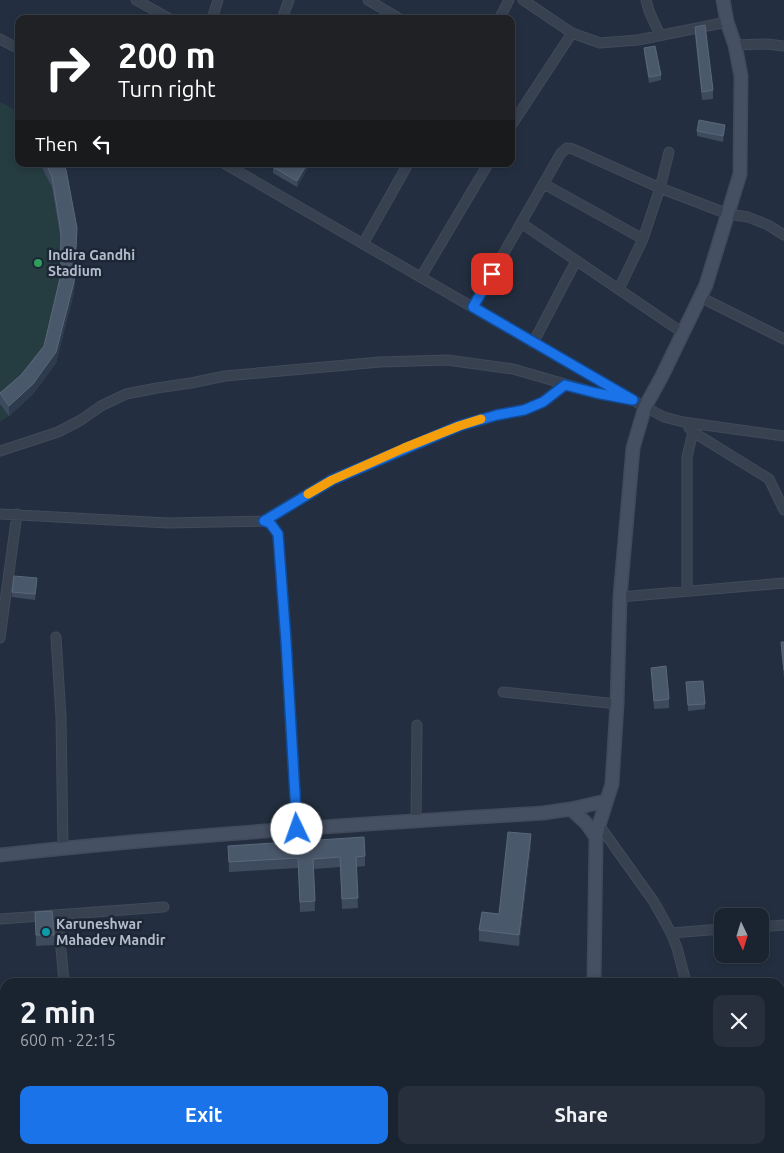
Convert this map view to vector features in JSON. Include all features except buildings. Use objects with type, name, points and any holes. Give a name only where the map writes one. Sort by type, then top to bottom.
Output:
[{"type":"street","points":[[136,0],[163,15]]},
{"type":"street","points":[[213,15],[218,0]]},
{"type":"street","points":[[283,15],[289,0]]},
{"type":"street","points":[[368,0],[393,15]]},
{"type":"street","points":[[501,15],[510,0]]},
{"type":"street","points":[[524,0],[572,33],[600,43],[638,40],[727,22]]},
{"type":"street","points":[[646,0],[660,35]]},
{"type":"street","points":[[594,978],[597,831],[612,784],[617,704],[620,597],[633,448],[639,404],[662,376],[706,285],[740,174],[741,76],[723,0]]},
{"type":"street","points":[[515,120],[572,33]]},
{"type":"street","points":[[0,39],[15,47]]},
{"type":"street","points":[[735,45],[767,44],[784,46]]},
{"type":"street","points":[[473,307],[520,223],[561,153],[566,148],[573,149],[660,188],[728,214],[748,217],[768,225],[784,236]]},
{"type":"street","points":[[619,289],[643,239],[660,188],[669,152]]},
{"type":"street","points":[[230,167],[664,417],[683,422],[784,436]]},
{"type":"street","points":[[363,244],[406,167]]},
{"type":"street","points":[[421,277],[486,167]]},
{"type":"street","points":[[544,184],[643,239]]},
{"type":"street","points":[[520,223],[683,333]]},
{"type":"street","points":[[533,343],[576,261]]},
{"type":"street","points":[[700,297],[784,340]]},
{"type":"street","points":[[0,450],[58,432],[81,420],[101,406],[126,394],[225,376],[380,362],[447,360],[514,369],[565,385],[639,404]]},
{"type":"street","points":[[264,521],[332,480],[459,426],[497,415],[524,410],[543,402],[565,385]]},
{"type":"street","points":[[683,422],[693,432],[769,479],[784,510]]},
{"type":"street","points":[[687,591],[687,457],[693,432]]},
{"type":"street","points":[[0,514],[168,523],[264,521],[270,523],[278,534],[297,829]]},
{"type":"street","points":[[0,638],[17,514]]},
{"type":"street","points":[[620,597],[784,583]]},
{"type":"street","points":[[56,637],[61,718],[63,848]]},
{"type":"street","points":[[503,692],[617,704]]},
{"type":"street","points":[[416,725],[416,821]]},
{"type":"street","points":[[0,855],[297,829],[543,813],[606,801]]},
{"type":"street","points":[[571,809],[597,831],[654,902],[672,933],[685,978]]},
{"type":"street","points":[[0,919],[164,907]]},
{"type":"street","points":[[58,916],[64,978]]},
{"type":"street","points":[[769,926],[784,925]]},
{"type":"street","points":[[672,933],[714,930]]},
{"type":"green space","name":"Indira Gandhi Stadium","points":[[0,102],[15,110],[15,167],[58,167],[72,300],[56,363],[33,394],[0,422]]},
{"type":"slow traffic","points":[[308,494],[332,480],[404,448],[481,419]]},
{"type":"place","name":"Indira Gandhi Stadium","points":[[38,263]]},
{"type":"place","name":"Karuneshwar Mahadev Mandir","points":[[46,932]]},
{"type":"route","points":[[297,829],[278,534],[270,523],[264,521],[332,480],[459,426],[497,415],[524,410],[543,402],[565,385],[633,400],[473,307],[492,274]]}]
